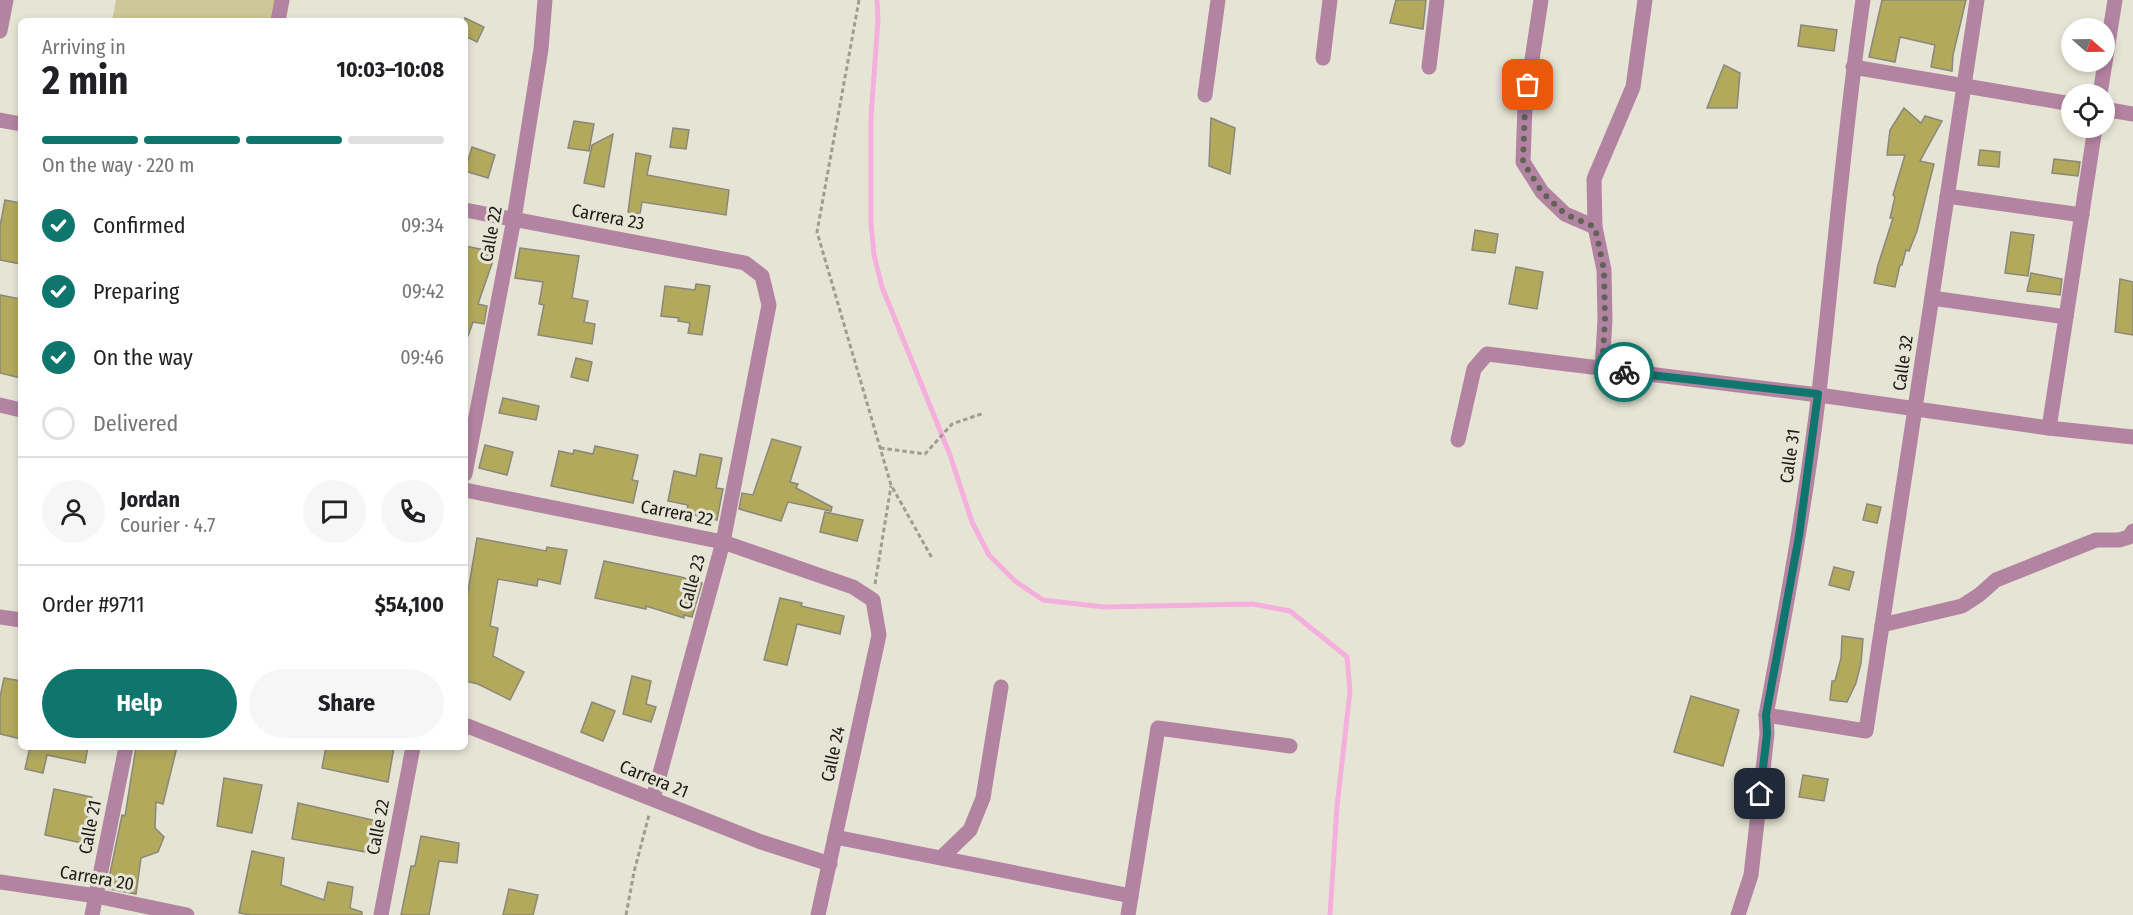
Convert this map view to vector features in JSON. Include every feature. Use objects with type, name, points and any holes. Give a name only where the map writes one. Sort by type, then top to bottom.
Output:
[{"type":"street","points":[[0,31],[6,0]]},
{"type":"street","points":[[279,18],[282,0]]},
{"type":"street","name":"Calle 22","points":[[468,458],[514,219],[542,49],[545,0]]},
{"type":"street","points":[[1205,95],[1218,0]]},
{"type":"street","points":[[1323,58],[1330,0]]},
{"type":"street","points":[[1429,67],[1437,0]]},
{"type":"street","points":[[1541,0],[1525,106],[1523,162],[1542,192],[1565,214],[1595,227]]},
{"type":"street","points":[[1602,369],[1605,320],[1604,270],[1595,227],[1593,179],[1633,87],[1645,0]]},
{"type":"street","name":"Calle 31","points":[[1738,915],[1751,875],[1767,734],[1766,715],[1799,536],[1818,394],[1853,67],[1863,0]]},
{"type":"street","name":"Calle 32","points":[[1766,715],[1866,731],[1977,0]]},
{"type":"street","points":[[2102,84],[2115,0]]},
{"type":"street","points":[[1853,67],[2061,102]]},
{"type":"street","points":[[2115,111],[2133,114]]},
{"type":"street","points":[[0,120],[18,123]]},
{"type":"street","points":[[2049,428],[2094,138]]},
{"type":"street","points":[[1947,195],[2082,215]]},
{"type":"street","name":"Carrera 23","points":[[468,211],[745,264]]},
{"type":"street","name":"Calle 23","points":[[654,799],[723,542],[769,304],[762,276],[745,264]]},
{"type":"street","points":[[1932,298],[2066,317]]},
{"type":"street","points":[[1458,440],[1474,369],[1487,354],[1818,394],[2049,428],[2133,437]]},
{"type":"street","points":[[0,405],[18,409]]},
{"type":"street","name":"Carrera 22","points":[[468,491],[723,542],[853,586],[873,600]]},
{"type":"street","points":[[1882,625],[1962,606],[1980,595],[1996,580],[2096,540],[2119,540],[2129,537],[2133,531]]},
{"type":"street","name":"Calle 24","points":[[818,915],[879,635],[873,600]]},
{"type":"street","points":[[0,617],[18,620]]},
{"type":"street","points":[[942,857],[970,830],[983,798],[1001,687]]},
{"type":"street","name":"Carrera 21","points":[[468,726],[761,842],[830,864]]},
{"type":"street","points":[[1128,915],[1158,728],[1290,746]]},
{"type":"street","name":"Calle 21","points":[[92,915],[125,750]]},
{"type":"street","name":"Calle 22","points":[[381,915],[412,750]]},
{"type":"street","points":[[835,837],[1131,896]]},
{"type":"street","name":"Carrera 20","points":[[0,882],[96,896],[187,915]]},
{"type":"path","points":[[859,0],[817,232],[891,485],[932,558]]},
{"type":"path","points":[[880,448],[925,454],[952,424],[984,414]]},
{"type":"path","points":[[873,600],[891,485]]},
{"type":"path","points":[[626,915],[634,872],[654,799]]},
{"type":"shaded area","points":[[116,0],[278,0],[275,18],[113,18]]},
{"type":"building","points":[[1396,0],[1426,0],[1423,29],[1390,23]]},
{"type":"building","points":[[1882,0],[1966,0],[1953,55],[1952,71],[1931,67],[1935,45],[1900,37],[1895,62],[1869,57]]},
{"type":"building","points":[[468,19],[484,27],[477,42],[468,38]]},
{"type":"building","points":[[1801,25],[1837,30],[1834,51],[1798,46]]},
{"type":"building","points":[[1724,65],[1740,73],[1737,108],[1707,108]]},
{"type":"building","points":[[1904,108],[1921,123],[1925,116],[1942,121],[1920,161],[1934,164],[1917,231],[1900,265],[1895,287],[1874,283],[1893,218],[1890,218],[1895,197],[1893,195],[1905,155],[1887,155],[1890,130]]},
{"type":"building","points":[[1211,118],[1235,128],[1230,174],[1209,166]]},
{"type":"building","points":[[574,121],[594,124],[589,151],[568,148]]},
{"type":"building","points":[[673,128],[689,130],[686,149],[670,147]]},
{"type":"building","points":[[613,134],[604,187],[584,183],[592,145]]},
{"type":"building","points":[[472,147],[495,155],[488,178],[468,172]]},
{"type":"building","points":[[1980,150],[2000,152],[1999,167],[1978,165]]},
{"type":"building","points":[[636,153],[651,156],[647,175],[729,190],[726,215],[642,202],[640,214],[628,212]]},
{"type":"building","points":[[2054,159],[2080,162],[2078,176],[2052,173]]},
{"type":"building","points":[[5,200],[18,202],[18,263],[0,260],[0,226]]},
{"type":"building","points":[[1475,230],[1498,234],[1495,253],[1472,250]]},
{"type":"building","points":[[2011,232],[2034,235],[2028,276],[2005,273]]},
{"type":"building","points":[[468,247],[496,252],[478,304],[487,306],[484,324],[473,322],[468,336]]},
{"type":"building","points":[[520,248],[579,256],[572,298],[588,301],[584,322],[595,324],[592,344],[538,335],[544,305],[539,304],[543,282],[515,278]]},
{"type":"building","points":[[1516,267],[1543,272],[1537,309],[1509,304]]},
{"type":"building","points":[[2031,273],[2062,279],[2060,295],[2027,291]]},
{"type":"building","points":[[2120,279],[2133,282],[2133,335],[2115,332]]},
{"type":"building","points":[[696,284],[710,286],[702,335],[688,333],[690,323],[678,321],[679,318],[661,316],[665,286],[695,290]]},
{"type":"building","points":[[0,295],[18,298],[18,377],[0,373]]},
{"type":"building","points":[[576,358],[592,362],[588,381],[571,377]]},
{"type":"building","points":[[503,398],[539,406],[536,420],[499,413]]},
{"type":"building","points":[[772,439],[801,447],[790,482],[798,484],[796,488],[832,507],[831,511],[788,502],[781,521],[739,509],[742,493],[753,495]]},
{"type":"building","points":[[485,445],[513,452],[507,475],[479,468]]},
{"type":"building","points":[[595,446],[638,455],[632,480],[638,481],[633,503],[551,486],[559,451],[573,454],[574,450],[593,454]]},
{"type":"building","points":[[700,454],[722,458],[716,488],[723,489],[717,520],[686,513],[688,505],[668,501],[674,471],[696,476]]},
{"type":"building","points":[[1867,504],[1881,507],[1877,523],[1863,520]]},
{"type":"building","points":[[825,512],[863,520],[857,541],[820,532]]},
{"type":"building","points":[[477,538],[546,551],[547,547],[567,550],[560,584],[538,579],[537,586],[498,579],[490,626],[498,628],[493,656],[524,672],[510,700],[478,684],[468,682],[468,591]]},
{"type":"building","points":[[604,561],[702,583],[692,617],[684,615],[684,618],[646,606],[646,609],[595,598]]},
{"type":"building","points":[[1834,567],[1854,572],[1849,590],[1829,585]]},
{"type":"building","points":[[780,598],[802,603],[801,606],[844,616],[840,634],[797,624],[787,665],[764,660]]},
{"type":"building","points":[[1842,636],[1863,639],[1856,683],[1847,702],[1830,700],[1832,681],[1835,681],[1841,658]]},
{"type":"building","points":[[632,676],[651,681],[646,704],[656,707],[651,722],[623,714]]},
{"type":"building","points":[[4,678],[18,680],[18,738],[0,734],[0,697]]},
{"type":"building","points":[[1691,696],[1739,710],[1723,766],[1674,752]]},
{"type":"building","points":[[592,702],[615,711],[603,741],[581,732]]},
{"type":"building","points":[[29,750],[87,750],[85,763],[47,755],[43,773],[25,769]]},
{"type":"building","points":[[136,750],[176,750],[163,804],[156,802],[155,828],[164,837],[158,852],[141,858],[136,894],[109,889],[122,815],[125,816]]},
{"type":"building","points":[[325,750],[393,750],[388,782],[322,768]]},
{"type":"building","points":[[1803,775],[1828,779],[1824,801],[1799,797]]},
{"type":"building","points":[[224,778],[262,785],[252,833],[217,826]]},
{"type":"building","points":[[54,789],[92,797],[82,843],[45,835]]},
{"type":"building","points":[[298,803],[373,820],[372,853],[292,839]]},
{"type":"building","points":[[421,836],[459,843],[457,863],[439,861],[429,915],[401,915],[411,866],[415,866]]},
{"type":"building","points":[[252,851],[284,858],[281,885],[324,900],[328,882],[353,887],[350,908],[362,912],[362,915],[250,915],[239,913]]},
{"type":"building","points":[[509,889],[538,895],[533,915],[503,915]]},
{"type":"waterway","points":[[877,0],[878,20],[871,117],[871,223],[874,255],[882,287],[950,455],[972,522],[989,555],[1015,581],[1043,600],[1104,607],[1253,604],[1290,611],[1347,657],[1350,691],[1337,807],[1330,915]]},
{"type":"way so far","points":[[1528,85],[1523,162],[1542,192],[1565,214],[1595,227],[1604,270],[1605,320],[1602,369],[1624,372]]},
{"type":"route","points":[[1624,372],[1818,394],[1799,536],[1766,715],[1767,734],[1760,794]]}]
